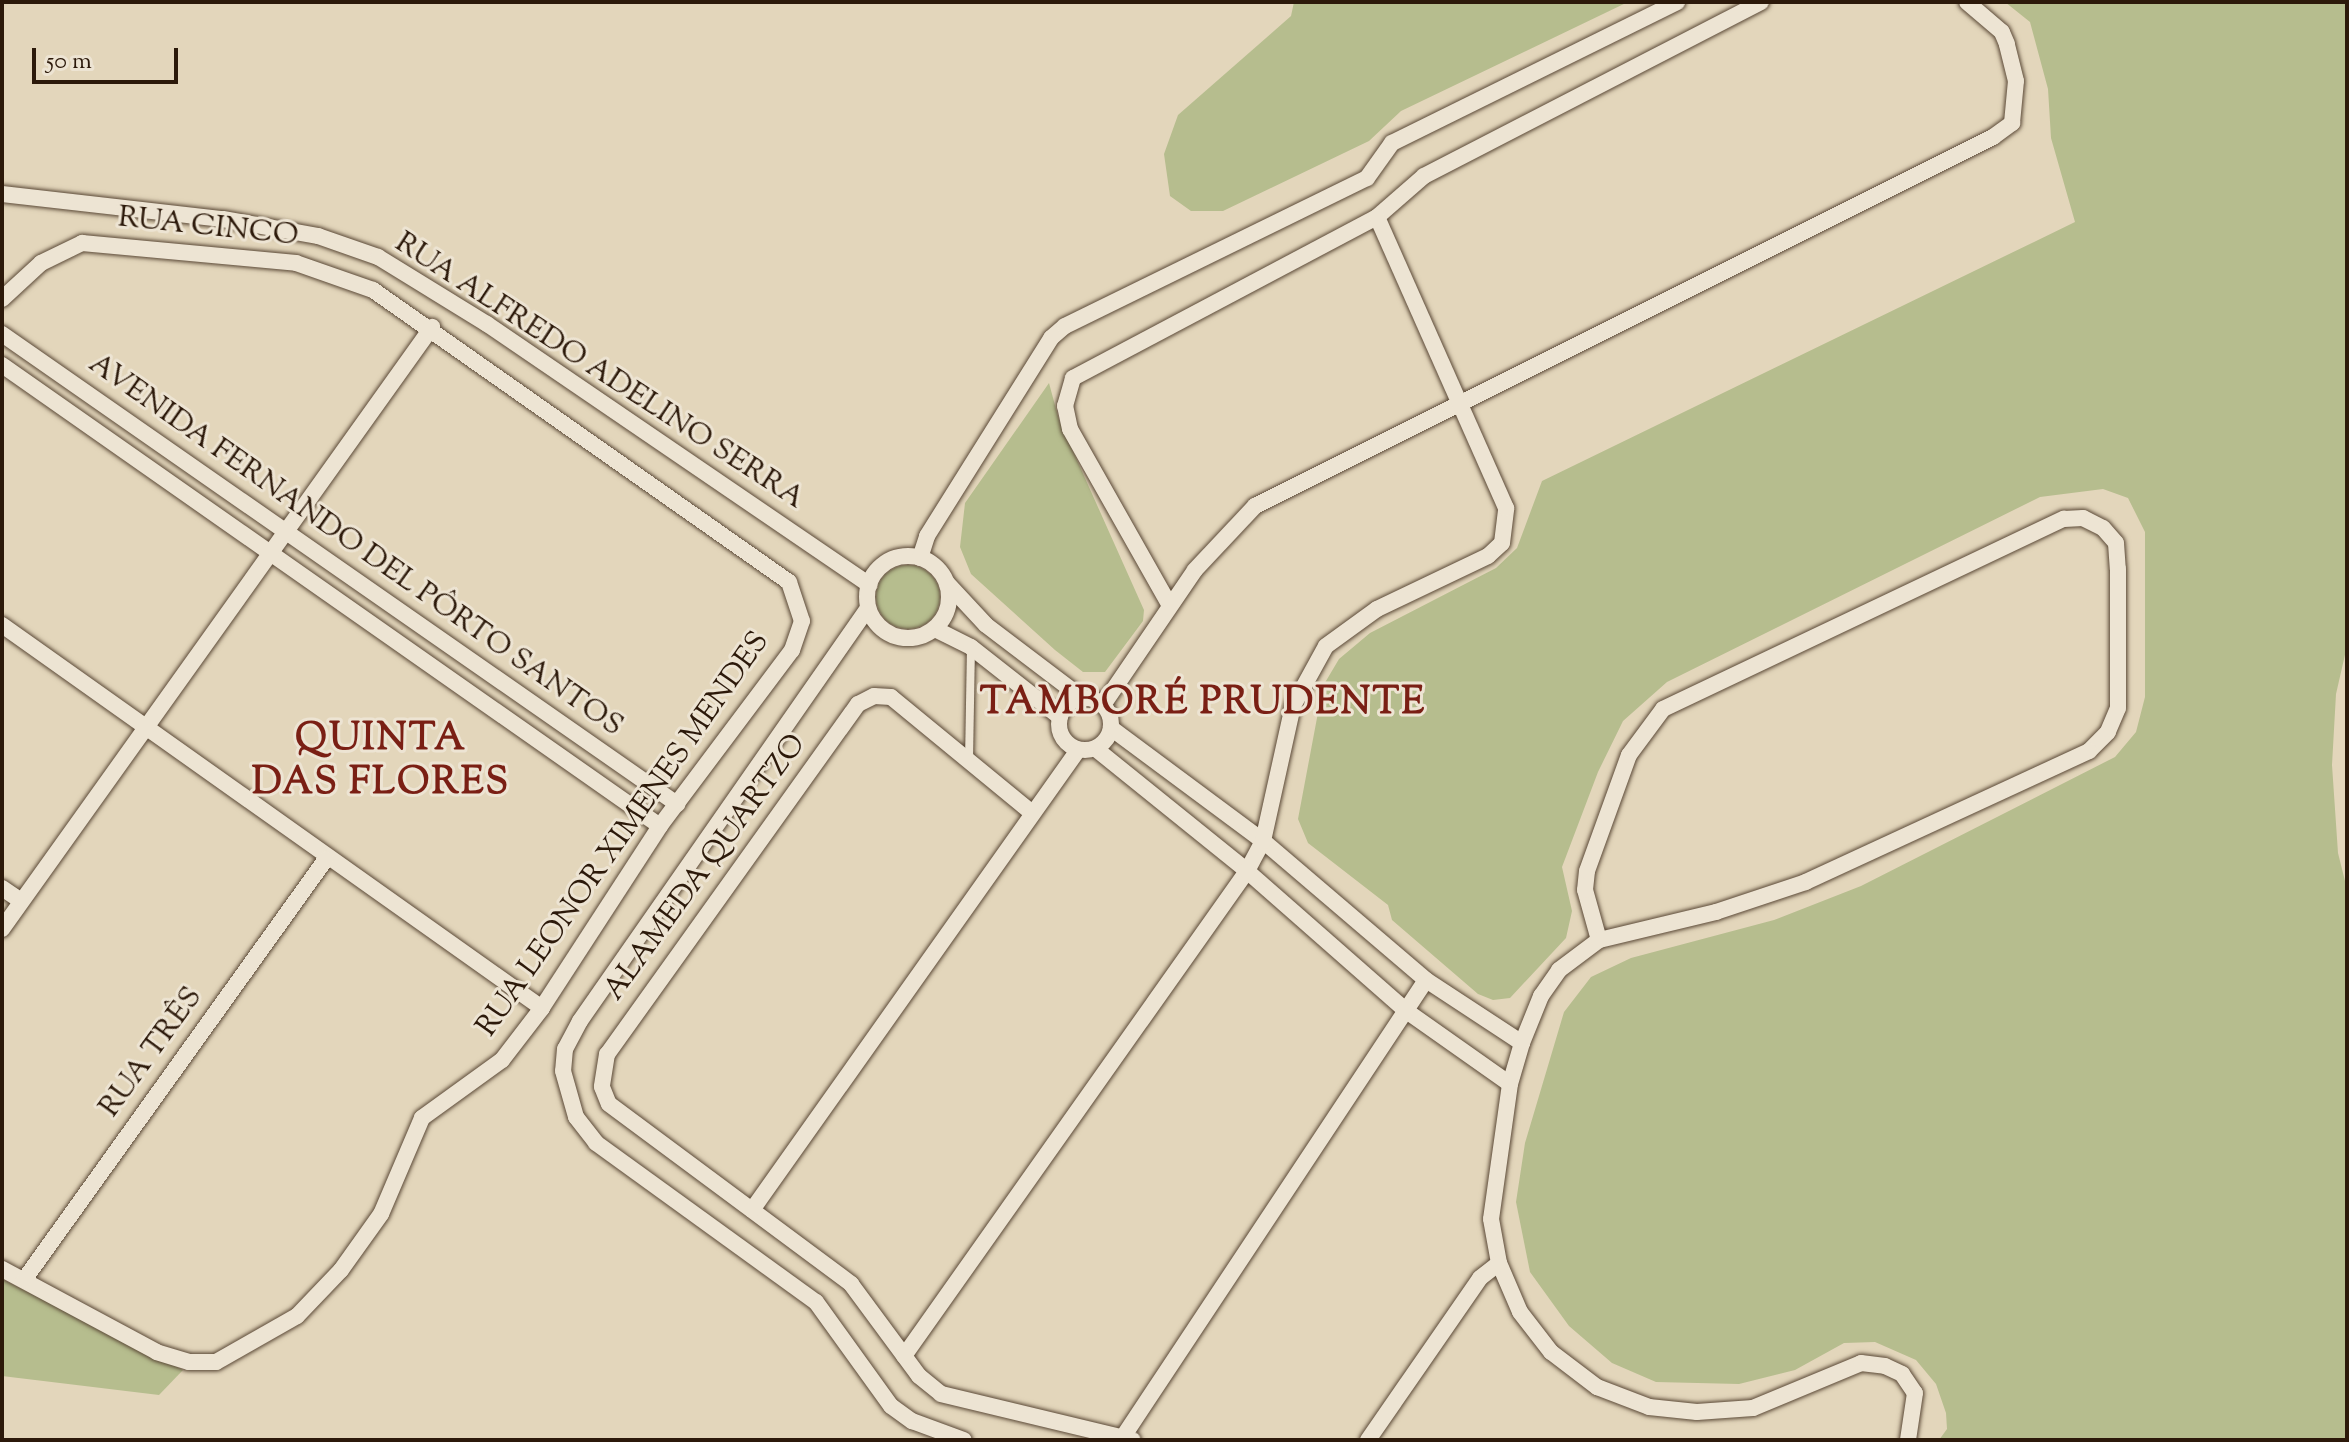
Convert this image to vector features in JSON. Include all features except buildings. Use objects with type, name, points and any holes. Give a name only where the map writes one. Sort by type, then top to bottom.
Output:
[{"type":"street","points":[[920,558],[927,536],[1051,338],[1065,326],[1367,178],[1392,143],[1677,2]]},
{"type":"street","points":[[1169,604],[1070,429],[1065,406],[1073,378],[1377,217],[1424,176],[1761,2]]},
{"type":"street","points":[[1103,705],[1169,604],[1255,506],[1461,407],[1993,137],[2012,123],[2016,81],[2007,44],[2002,32],[1967,2]]},
{"type":"street","name":"RUA ALFREDO ADELINO SERRA","points":[[2,194],[223,219],[318,236],[378,257],[487,324],[869,585]]},
{"type":"street","points":[[904,1356],[1247,871],[1263,841],[1293,706],[1326,646],[1377,609],[1488,556],[1502,543],[1506,508],[1377,217]]},
{"type":"street","name":"RUA CINCO","points":[[2,299],[41,263],[82,243],[296,263],[373,290],[432,327],[789,582],[798,601]]},
{"type":"street","points":[[2,929],[432,327]]},
{"type":"street","name":"AVENIDA FERNANDO DEL PÔRTO SANTOS","points":[[2,334],[677,804]]},
{"type":"street","name":"AVENIDA FERNANDO DEL PÔRTO SANTOS","points":[[2,365],[660,826]]},
{"type":"street","points":[[1599,940],[1585,890],[1587,871],[1629,755],[1663,709],[2064,519],[2083,518],[2103,528],[2116,543],[2118,708],[2108,732],[2089,751],[1806,882],[1716,912],[1599,940],[1559,970],[1541,996],[1510,1084],[1492,1184],[1491,1219],[1499,1263],[1520,1312],[1551,1352],[1597,1387],[1649,1407],[1697,1412],[1753,1408],[1861,1363],[1885,1366],[1902,1374],[1915,1393],[1908,1440]]},
{"type":"street","points":[[920,558],[986,625],[1082,698],[1103,705]]},
{"type":"street","points":[[920,558],[883,564],[869,585],[868,608],[580,1021],[565,1049],[563,1071],[576,1117],[596,1143],[816,1302],[891,1406],[912,1421],[964,1440]]},
{"type":"street","points":[[868,608],[884,630],[896,637],[910,639],[935,629],[948,608],[947,583]]},
{"type":"street","name":"RUA LEONOR XIMENES MENDES","points":[[24,1280],[157,1352],[189,1362],[216,1362],[297,1316],[341,1270],[381,1214],[422,1118],[502,1060],[542,1008],[660,826],[792,650],[802,621],[798,601]]},
{"type":"street","points":[[2,625],[147,726],[326,859],[542,1008]]},
{"type":"street","points":[[935,629],[971,647],[1060,717]]},
{"type":"street","name":"ALAMEDA QUARTZO","points":[[752,1210],[609,1104],[601,1075],[607,1054],[858,704],[891,697],[1031,812]]},
{"type":"street","points":[[1082,698],[1068,704],[1060,717],[1062,737],[1078,750],[1096,749],[1247,871],[1405,1010],[1510,1084]]},
{"type":"street","points":[[1103,705],[1111,728],[1263,841],[1426,980],[1522,1043]]},
{"type":"street","points":[[1096,749],[1111,728]]},
{"type":"street","points":[[1078,750],[1031,812],[752,1210],[851,1284],[904,1356],[941,1394],[1128,1438],[1426,980]]},
{"type":"street","name":"RUA TRÊS","points":[[24,1280],[326,859]]},
{"type":"street","points":[[2,888],[21,901]]},
{"type":"street","points":[[1368,1440],[1480,1278],[1499,1263]]},
{"type":"street","points":[[2,1269],[24,1280]]},
{"type":"lane","points":[[969,761],[971,647]]},
{"type":"green space","points":[[1294,2],[1628,2],[1401,111],[1369,141],[1223,211],[1191,211],[1170,196],[1164,154],[1178,115],[1291,16]]},
{"type":"green space","points":[[2005,2],[2347,2],[2347,646],[2336,694],[2332,765],[2338,853],[2347,889],[2347,1440],[1939,1440],[1947,1429],[1946,1413],[1936,1384],[1916,1360],[1875,1342],[1844,1343],[1795,1370],[1739,1384],[1656,1382],[1612,1363],[1569,1326],[1530,1272],[1516,1202],[1525,1143],[1564,1012],[1591,977],[1631,958],[1774,920],[1861,886],[2115,757],[2136,732],[2145,697],[2145,532],[2128,498],[2103,489],[2040,497],[1667,682],[1623,721],[1598,772],[1562,867],[1572,911],[1566,938],[1510,998],[1493,1000],[1478,994],[1392,920],[1388,905],[1308,843],[1298,819],[1323,686],[1339,659],[1370,633],[1496,568],[1517,548],[1542,481],[2075,222],[2051,138],[2048,89],[2030,22]]},
{"type":"green space","points":[[1049,383],[1059,420],[1144,610],[1143,621],[1105,672],[1083,672],[1055,650],[971,574],[960,547],[965,503]]},
{"type":"green space","points":[[902,565],[914,565],[931,574],[938,585],[938,609],[931,620],[914,629],[902,629],[890,624],[881,615],[876,603],[876,591],[881,579],[890,570]]},
{"type":"green space","points":[[2,1279],[183,1370],[159,1395],[2,1376]]},
{"type":"district","name":"TAMBORÉ PRUDENTE","points":[[1203,705]]},
{"type":"district","name":"QUINTA DAS FLORES","points":[[381,763]]}]
